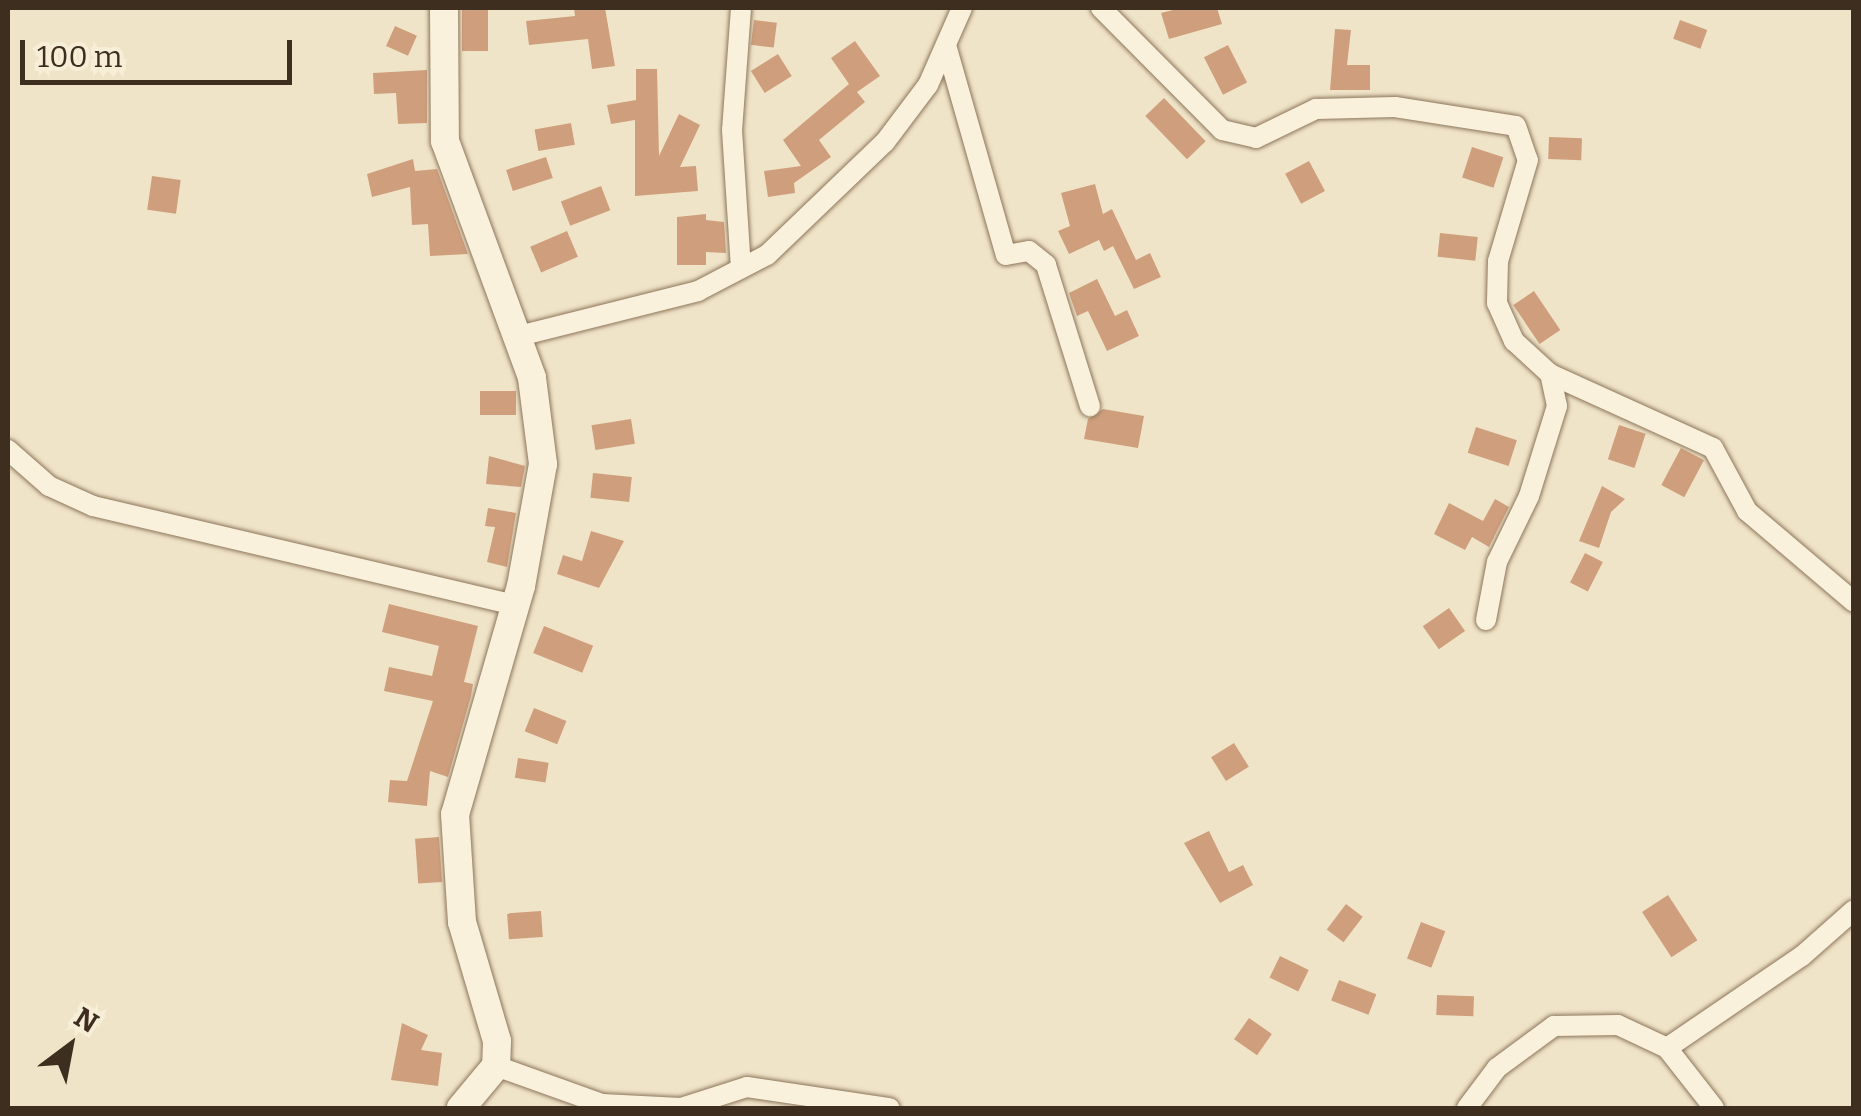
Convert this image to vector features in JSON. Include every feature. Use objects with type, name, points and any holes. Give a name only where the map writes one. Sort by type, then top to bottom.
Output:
[{"type":"street","points":[[444,8],[445,141],[518,336],[543,464],[515,604],[455,814],[462,922],[497,1042],[496,1066],[461,1108]]},
{"type":"street","points":[[741,8],[732,130],[741,268]]},
{"type":"street","points":[[518,336],[698,291],[767,255],[885,142],[946,46],[962,8]]},
{"type":"street","points":[[1101,8],[1222,130],[1256,138],[1316,108],[1395,107],[1516,126],[1528,160],[1498,261],[1497,303],[1514,341],[1550,374],[1713,448],[1747,511],[1854,602]]},
{"type":"street","points":[[946,46],[1006,255],[1028,251],[1046,265],[1090,406]]},
{"type":"street","points":[[1486,620],[1497,562],[1530,496],[1557,406],[1550,374]]},
{"type":"street","points":[[8,450],[49,486],[93,506],[515,604]]},
{"type":"street","points":[[1666,1048],[1802,956],[1854,910]]},
{"type":"street","points":[[1467,1108],[1497,1068],[1554,1026],[1618,1025],[1666,1048],[1714,1108]]},
{"type":"street","points":[[496,1066],[602,1104],[680,1108],[747,1086],[889,1108]]},
{"type":"building","points":[[462,8],[488,8],[488,51],[462,51]]},
{"type":"building","points":[[574,8],[605,8],[615,66],[592,69],[588,39],[529,45],[526,21],[575,16]]},
{"type":"building","points":[[1181,8],[1217,8],[1222,24],[1169,39],[1161,13]]},
{"type":"building","points":[[754,20],[777,23],[774,48],[751,45]]},
{"type":"building","points":[[1680,20],[1707,30],[1700,49],[1673,39]]},
{"type":"building","points":[[395,26],[417,36],[408,56],[386,46]]},
{"type":"building","points":[[1335,29],[1351,30],[1347,65],[1370,65],[1370,90],[1330,90]]},
{"type":"building","points":[[855,41],[880,76],[857,92],[865,102],[819,140],[831,157],[794,183],[795,193],[768,197],[764,171],[801,166],[783,140],[849,84],[831,58]]},
{"type":"building","points":[[1228,45],[1247,82],[1223,95],[1204,57]]},
{"type":"building","points":[[778,54],[792,76],[765,93],[751,71]]},
{"type":"building","points":[[636,69],[657,69],[659,156],[679,114],[700,125],[680,167],[696,166],[698,191],[635,196],[635,120],[611,124],[607,105],[636,100]]},
{"type":"building","points":[[427,70],[427,123],[398,124],[396,93],[374,94],[373,73]]},
{"type":"building","points":[[1164,98],[1206,141],[1187,159],[1145,116]]},
{"type":"building","points":[[571,123],[575,145],[538,151],[535,129]]},
{"type":"building","points":[[1549,137],[1582,138],[1581,160],[1548,159]]},
{"type":"building","points":[[1472,147],[1503,157],[1493,188],[1462,177]]},
{"type":"building","points":[[546,157],[553,178],[513,191],[506,170]]},
{"type":"building","points":[[413,159],[415,171],[437,169],[468,254],[430,256],[428,224],[412,225],[410,187],[372,197],[367,174]]},
{"type":"building","points":[[1309,161],[1325,191],[1301,204],[1285,174]]},
{"type":"building","points":[[152,176],[181,180],[176,214],[147,210]]},
{"type":"building","points":[[1095,184],[1103,214],[1112,209],[1136,260],[1150,253],[1161,277],[1134,289],[1113,246],[1104,251],[1099,240],[1069,254],[1058,231],[1070,226],[1061,193]]},
{"type":"building","points":[[601,186],[610,210],[570,226],[561,201]]},
{"type":"building","points":[[706,214],[706,220],[724,222],[726,253],[706,252],[706,265],[677,265],[677,217]]},
{"type":"building","points":[[567,231],[578,257],[541,272],[530,247]]},
{"type":"building","points":[[1440,233],[1478,237],[1475,261],[1437,257]]},
{"type":"building","points":[[1097,279],[1115,316],[1127,310],[1139,336],[1107,351],[1088,311],[1077,316],[1069,293]]},
{"type":"building","points":[[1534,291],[1560,330],[1540,344],[1513,305]]},
{"type":"building","points":[[480,391],[516,391],[516,415],[480,415]]},
{"type":"building","points":[[1103,409],[1144,416],[1138,448],[1084,439],[1088,419]]},
{"type":"building","points":[[631,419],[635,444],[595,450],[591,425]]},
{"type":"building","points":[[1619,425],[1646,434],[1635,468],[1608,459]]},
{"type":"building","points":[[1476,427],[1517,440],[1509,466],[1468,453]]},
{"type":"building","points":[[1681,448],[1704,460],[1684,497],[1661,485]]},
{"type":"building","points":[[489,456],[525,466],[521,487],[486,484]]},
{"type":"building","points":[[593,473],[632,477],[629,502],[590,498]]},
{"type":"building","points":[[1602,486],[1625,499],[1611,512],[1599,548],[1579,541]]},
{"type":"building","points":[[1495,499],[1509,507],[1489,547],[1472,537],[1465,550],[1434,534],[1449,503],[1483,521]]},
{"type":"building","points":[[488,508],[516,513],[507,567],[487,562],[495,527],[485,526]]},
{"type":"building","points":[[591,531],[624,541],[599,588],[557,574],[563,555],[582,561]]},
{"type":"building","points":[[1585,553],[1603,562],[1588,591],[1570,582]]},
{"type":"building","points":[[389,604],[478,626],[464,682],[473,684],[471,696],[448,777],[430,771],[427,806],[388,802],[390,780],[407,781],[433,701],[384,691],[389,667],[432,676],[439,646],[382,632]]},
{"type":"building","points":[[1449,608],[1465,631],[1439,649],[1423,626]]},
{"type":"building","points":[[544,626],[593,646],[582,673],[533,653]]},
{"type":"building","points":[[534,708],[566,721],[557,744],[525,731]]},
{"type":"building","points":[[1234,743],[1249,767],[1226,781],[1211,757]]},
{"type":"building","points":[[518,758],[549,763],[545,783],[515,778]]},
{"type":"building","points":[[1209,831],[1229,872],[1243,865],[1253,885],[1220,903],[1184,843]]},
{"type":"building","points":[[439,837],[442,882],[418,884],[415,839]]},
{"type":"building","points":[[1668,895],[1697,940],[1671,957],[1642,912]]},
{"type":"building","points":[[1346,904],[1363,917],[1344,942],[1327,930]]},
{"type":"building","points":[[541,911],[543,937],[509,939],[507,913]]},
{"type":"building","points":[[1421,922],[1445,931],[1431,968],[1407,958]]},
{"type":"building","points":[[1280,956],[1309,970],[1298,992],[1269,978]]},
{"type":"building","points":[[1339,980],[1376,994],[1368,1015],[1331,1001]]},
{"type":"building","points":[[1437,995],[1474,996],[1473,1016],[1436,1015]]},
{"type":"building","points":[[1249,1018],[1272,1034],[1257,1055],[1234,1039]]},
{"type":"building","points":[[402,1023],[428,1035],[421,1050],[442,1053],[438,1086],[391,1080]]}]
